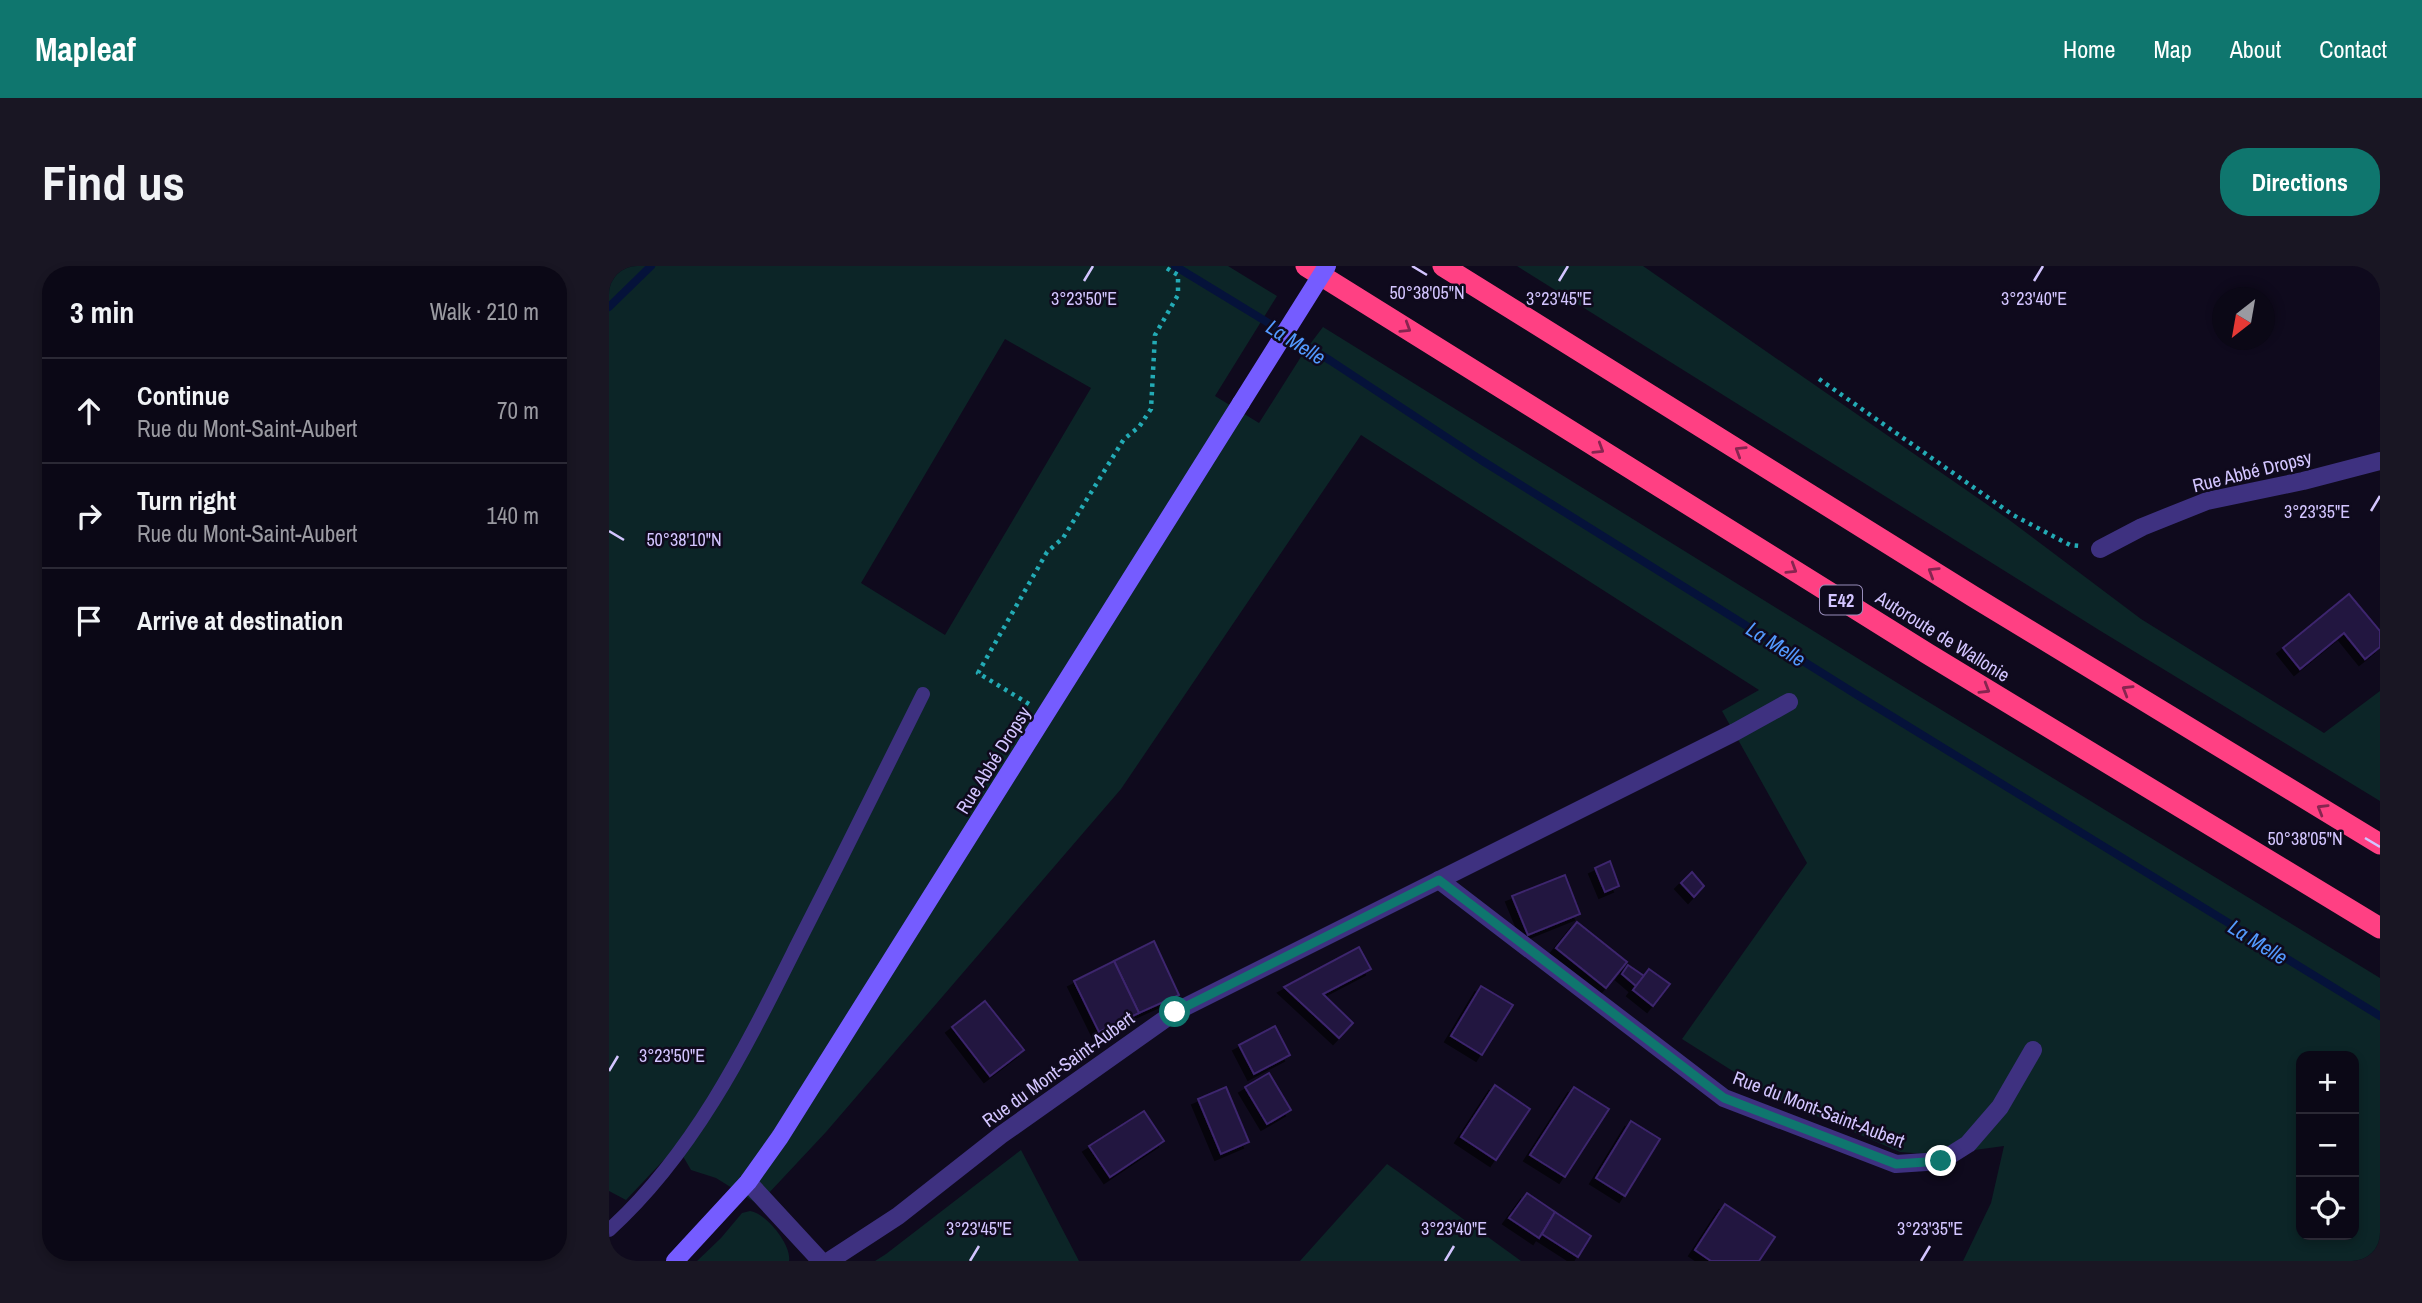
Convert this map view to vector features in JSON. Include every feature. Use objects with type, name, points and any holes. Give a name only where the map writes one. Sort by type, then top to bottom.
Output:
[{"type":"highway","name":"Autoroute de Wallonie","points":[[1306,266],[1928,654],[2380,928]]},
{"type":"highway","points":[[1443,266],[1974,597],[2380,844]]},
{"type":"street","name":"Rue Abbé Dropsy","points":[[675,1261],[748,1182],[780,1137],[1327,266]]},
{"type":"street","name":"Rue Abbé Dropsy","points":[[2100,549],[2142,527],[2207,501],[2303,481],[2380,461]]},
{"type":"street","name":"Rue du Mont-Saint-Aubert","points":[[829,1261],[898,1216],[1001,1135],[1175,1012],[1789,702]]},
{"type":"street","name":"Rue du Mont-Saint-Aubert","points":[[1439,880],[1724,1098],[1896,1164],[1941,1161],[1968,1144],[2000,1107],[2033,1050]]},
{"type":"street","points":[[748,1182],[821,1261]]},
{"type":"lane","points":[[609,1230],[626,1215],[683,1150],[742,1056],[923,694]]},
{"type":"path","points":[[1035,708],[978,673],[1047,552],[1063,538],[1124,439],[1139,427],[1151,409],[1154,335],[1178,295],[1178,275],[1163,266]]},
{"type":"path","points":[[1819,379],[2013,515],[2070,545],[2100,549]]},
{"type":"green space","points":[[609,266],[1228,266],[1277,296],[1215,396],[1259,423],[1323,327],[2380,978],[2380,1261],[1963,1261],[1991,1203],[2004,1146],[1938,1155],[1900,1152],[1777,1099],[1682,1039],[1807,863],[1722,711],[1759,690],[1361,435],[1121,789],[826,1132],[767,1195],[761,1206],[716,1178],[691,1170],[677,1146],[626,1200],[609,1191]],"holes":[[[1005,339],[1091,388],[945,635],[861,583]]]},
{"type":"green space","points":[[1517,266],[1643,266],[2008,519],[2141,619],[2324,733],[2380,691],[2380,801],[2099,630]]},
{"type":"green space","points":[[1021,1150],[1079,1261],[875,1261],[886,1254]]},
{"type":"green space","points":[[1387,1164],[1397,1171],[1521,1261],[1300,1261]]},
{"type":"green space","points":[[750,1211],[763,1217],[777,1231],[789,1254],[789,1261],[697,1261],[742,1213]]},
{"type":"building","points":[[2349,594],[2380,631],[2380,647],[2365,659],[2344,633],[2300,669],[2283,648]]},
{"type":"building","points":[[1610,861],[1619,886],[1605,892],[1595,868]]},
{"type":"building","points":[[1692,872],[1704,886],[1694,897],[1681,883]]},
{"type":"building","points":[[1565,875],[1580,914],[1528,935],[1512,896]]},
{"type":"building","points":[[1577,922],[1627,962],[1606,988],[1556,948]]},
{"type":"building","points":[[1154,941],[1179,995],[1139,1013],[1114,961]]},
{"type":"building","points":[[1359,947],[1371,969],[1323,994],[1353,1023],[1339,1038],[1284,987]]},
{"type":"building","points":[[1114,961],[1139,1013],[1099,1032],[1074,981]]},
{"type":"building","points":[[1628,965],[1644,976],[1636,986],[1622,974]]},
{"type":"building","points":[[1649,969],[1670,984],[1653,1006],[1633,990]]},
{"type":"building","points":[[1481,986],[1513,1005],[1482,1055],[1451,1036]]},
{"type":"building","points":[[985,1001],[1024,1050],[990,1076],[952,1027]]},
{"type":"building","points":[[1275,1026],[1290,1055],[1254,1074],[1239,1045]]},
{"type":"building","points":[[1269,1073],[1291,1110],[1267,1124],[1245,1087]]},
{"type":"building","points":[[1495,1085],[1530,1109],[1496,1160],[1461,1137]]},
{"type":"building","points":[[1226,1087],[1249,1142],[1221,1154],[1198,1099]]},
{"type":"building","points":[[1574,1087],[1609,1109],[1565,1177],[1530,1155]]},
{"type":"building","points":[[1144,1111],[1164,1141],[1110,1177],[1089,1146]]},
{"type":"building","points":[[1631,1121],[1660,1139],[1625,1196],[1596,1178]]},
{"type":"building","points":[[1527,1193],[1555,1212],[1539,1238],[1509,1218]]},
{"type":"building","points":[[1725,1204],[1775,1237],[1759,1261],[1711,1261],[1695,1250]]},
{"type":"building","points":[[1555,1212],[1591,1236],[1578,1257],[1542,1234]]},
{"type":"waterway","name":"La Melle","points":[[609,307],[651,266]]},
{"type":"waterway","name":"La Melle","points":[[1175,266],[1331,361],[1481,460],[1862,698],[2380,1016]]},
{"type":"route","points":[[1175,1012],[1439,880],[1724,1098],[1896,1164],[1941,1161]]}]
